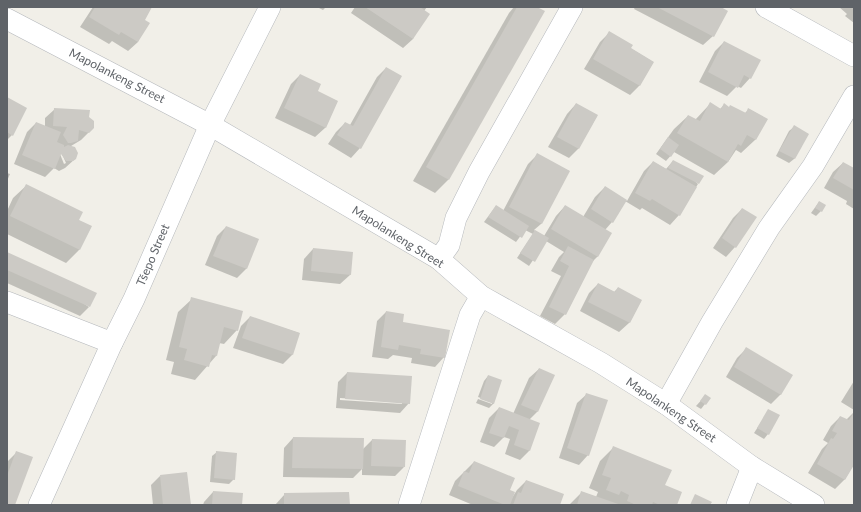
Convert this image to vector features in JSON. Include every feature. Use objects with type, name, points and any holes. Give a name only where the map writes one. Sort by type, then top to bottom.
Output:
[{"type":"street","name":"Tšepo Street","points":[[39,505],[112,343],[134,299],[210,125],[270,7]]},
{"type":"street","points":[[439,260],[449,245],[456,218],[479,172],[572,7]]},
{"type":"street","points":[[766,7],[854,56]]},
{"type":"street","name":"Mapolankeng Street","points":[[7,19],[210,125],[439,260],[481,296],[601,363],[666,404],[752,467],[814,505]]},
{"type":"street","points":[[666,404],[712,322],[769,228],[813,166],[854,96]]},
{"type":"street","points":[[409,505],[470,316],[481,296]]},
{"type":"street","points":[[7,302],[112,343]]},
{"type":"street","points":[[737,505],[752,467]]},
{"type":"building","points":[[95,7],[152,7],[145,20],[150,23],[138,42],[121,32],[119,35],[89,17]]},
{"type":"building","points":[[365,7],[420,7],[430,14],[413,39]]},
{"type":"building","points":[[517,7],[537,7],[545,11],[449,180],[426,167]]},
{"type":"building","points":[[657,7],[721,7],[728,11],[714,37]]},
{"type":"building","points":[[609,31],[633,45],[631,48],[654,62],[640,86],[593,59]]},
{"type":"building","points":[[724,41],[761,60],[751,79],[744,75],[738,88],[708,72]]},
{"type":"building","points":[[386,67],[402,76],[361,149],[337,135],[345,122],[353,126]]},
{"type":"building","points":[[300,74],[321,84],[318,91],[338,101],[326,128],[284,108]]},
{"type":"building","points":[[7,97],[27,108],[13,136],[7,132]]},
{"type":"building","points":[[710,102],[721,109],[724,103],[729,107],[730,105],[746,113],[748,108],[768,119],[756,140],[747,135],[741,146],[738,144],[728,162],[677,133],[688,115],[700,121]]},
{"type":"building","points":[[576,103],[598,115],[579,149],[557,137]]},
{"type":"building","points":[[54,108],[90,110],[89,117],[94,121],[94,128],[89,133],[79,130],[78,141],[68,143],[63,135],[67,127],[53,126]]},
{"type":"building","points":[[36,122],[61,132],[57,142],[64,145],[64,147],[68,145],[75,147],[78,153],[76,159],[73,161],[66,161],[61,154],[55,169],[22,155]]},
{"type":"building","points":[[794,125],[809,134],[795,159],[779,151]]},
{"type":"building","points":[[668,137],[679,145],[671,157],[660,149]]},
{"type":"building","points":[[537,153],[570,171],[542,224],[509,207]]},
{"type":"building","points":[[673,160],[704,176],[699,184],[668,168]]},
{"type":"building","points":[[653,161],[697,187],[680,216],[652,199],[650,201],[635,193]]},
{"type":"building","points":[[843,162],[854,168],[854,190],[833,178]]},
{"type":"building","points":[[26,184],[83,212],[79,220],[92,226],[80,250],[10,216]]},
{"type":"building","points":[[605,186],[627,200],[613,223],[591,209]]},
{"type":"building","points":[[819,201],[826,205],[822,212],[815,208]]},
{"type":"building","points":[[496,205],[529,226],[522,238],[488,217]]},
{"type":"building","points":[[565,205],[612,233],[598,257],[551,229]]},
{"type":"building","points":[[742,208],[757,217],[736,248],[722,238]]},
{"type":"building","points":[[226,226],[259,239],[247,269],[213,256]]},
{"type":"building","points":[[535,230],[549,238],[535,262],[520,253]]},
{"type":"building","points":[[568,246],[594,260],[566,315],[549,307],[569,266],[560,261]]},
{"type":"building","points":[[313,248],[353,252],[351,275],[311,271]]},
{"type":"building","points":[[7,252],[97,293],[90,307],[7,270]]},
{"type":"building","points":[[598,283],[615,292],[618,287],[642,300],[630,323],[588,302]]},
{"type":"building","points":[[191,297],[243,311],[238,331],[224,327],[217,356],[212,355],[209,367],[184,360],[187,349],[179,347]]},
{"type":"building","points":[[386,311],[404,314],[403,322],[450,330],[445,358],[420,354],[421,349],[399,345],[398,350],[381,347]]},
{"type":"building","points":[[250,316],[300,333],[293,355],[242,338]]},
{"type":"building","points":[[746,347],[793,375],[781,395],[734,367]]},
{"type":"building","points":[[539,368],[555,375],[538,412],[521,405]]},
{"type":"building","points":[[347,372],[412,376],[410,404],[345,399]]},
{"type":"building","points":[[488,375],[502,380],[494,404],[480,399]]},
{"type":"building","points":[[586,393],[608,400],[589,456],[567,448]]},
{"type":"building","points":[[705,394],[711,398],[706,405],[700,401]]},
{"type":"building","points":[[499,407],[540,423],[530,451],[514,445],[519,430],[509,426],[504,438],[489,433]]},
{"type":"building","points":[[768,409],[780,415],[769,435],[757,428]]},
{"type":"building","points":[[854,412],[854,465],[845,480],[817,464],[831,438],[833,439],[837,433],[832,431],[840,416],[849,420]]},
{"type":"building","points":[[293,437],[364,438],[363,469],[292,468]]},
{"type":"building","points":[[372,439],[406,440],[405,467],[371,466]]},
{"type":"building","points":[[613,446],[672,470],[665,485],[682,492],[677,505],[660,505],[653,502],[652,505],[636,505],[627,501],[629,495],[621,491],[619,495],[606,490],[611,478],[602,475]]},
{"type":"building","points":[[16,451],[33,457],[15,505],[7,505],[7,476]]},
{"type":"building","points":[[216,451],[237,453],[235,480],[214,478]]},
{"type":"building","points":[[474,461],[515,478],[510,490],[515,492],[510,505],[505,505],[458,486],[464,471],[469,473]]},
{"type":"building","points":[[187,472],[191,505],[163,505],[160,475]]},
{"type":"building","points":[[526,480],[564,494],[560,505],[513,505],[518,492],[521,493]]},
{"type":"building","points":[[213,491],[243,493],[242,505],[212,505]]},
{"type":"building","points":[[581,491],[621,505],[577,505]]},
{"type":"building","points":[[349,492],[350,505],[284,505],[284,493]]},
{"type":"building","points":[[695,494],[712,502],[710,505],[690,505]]}]
